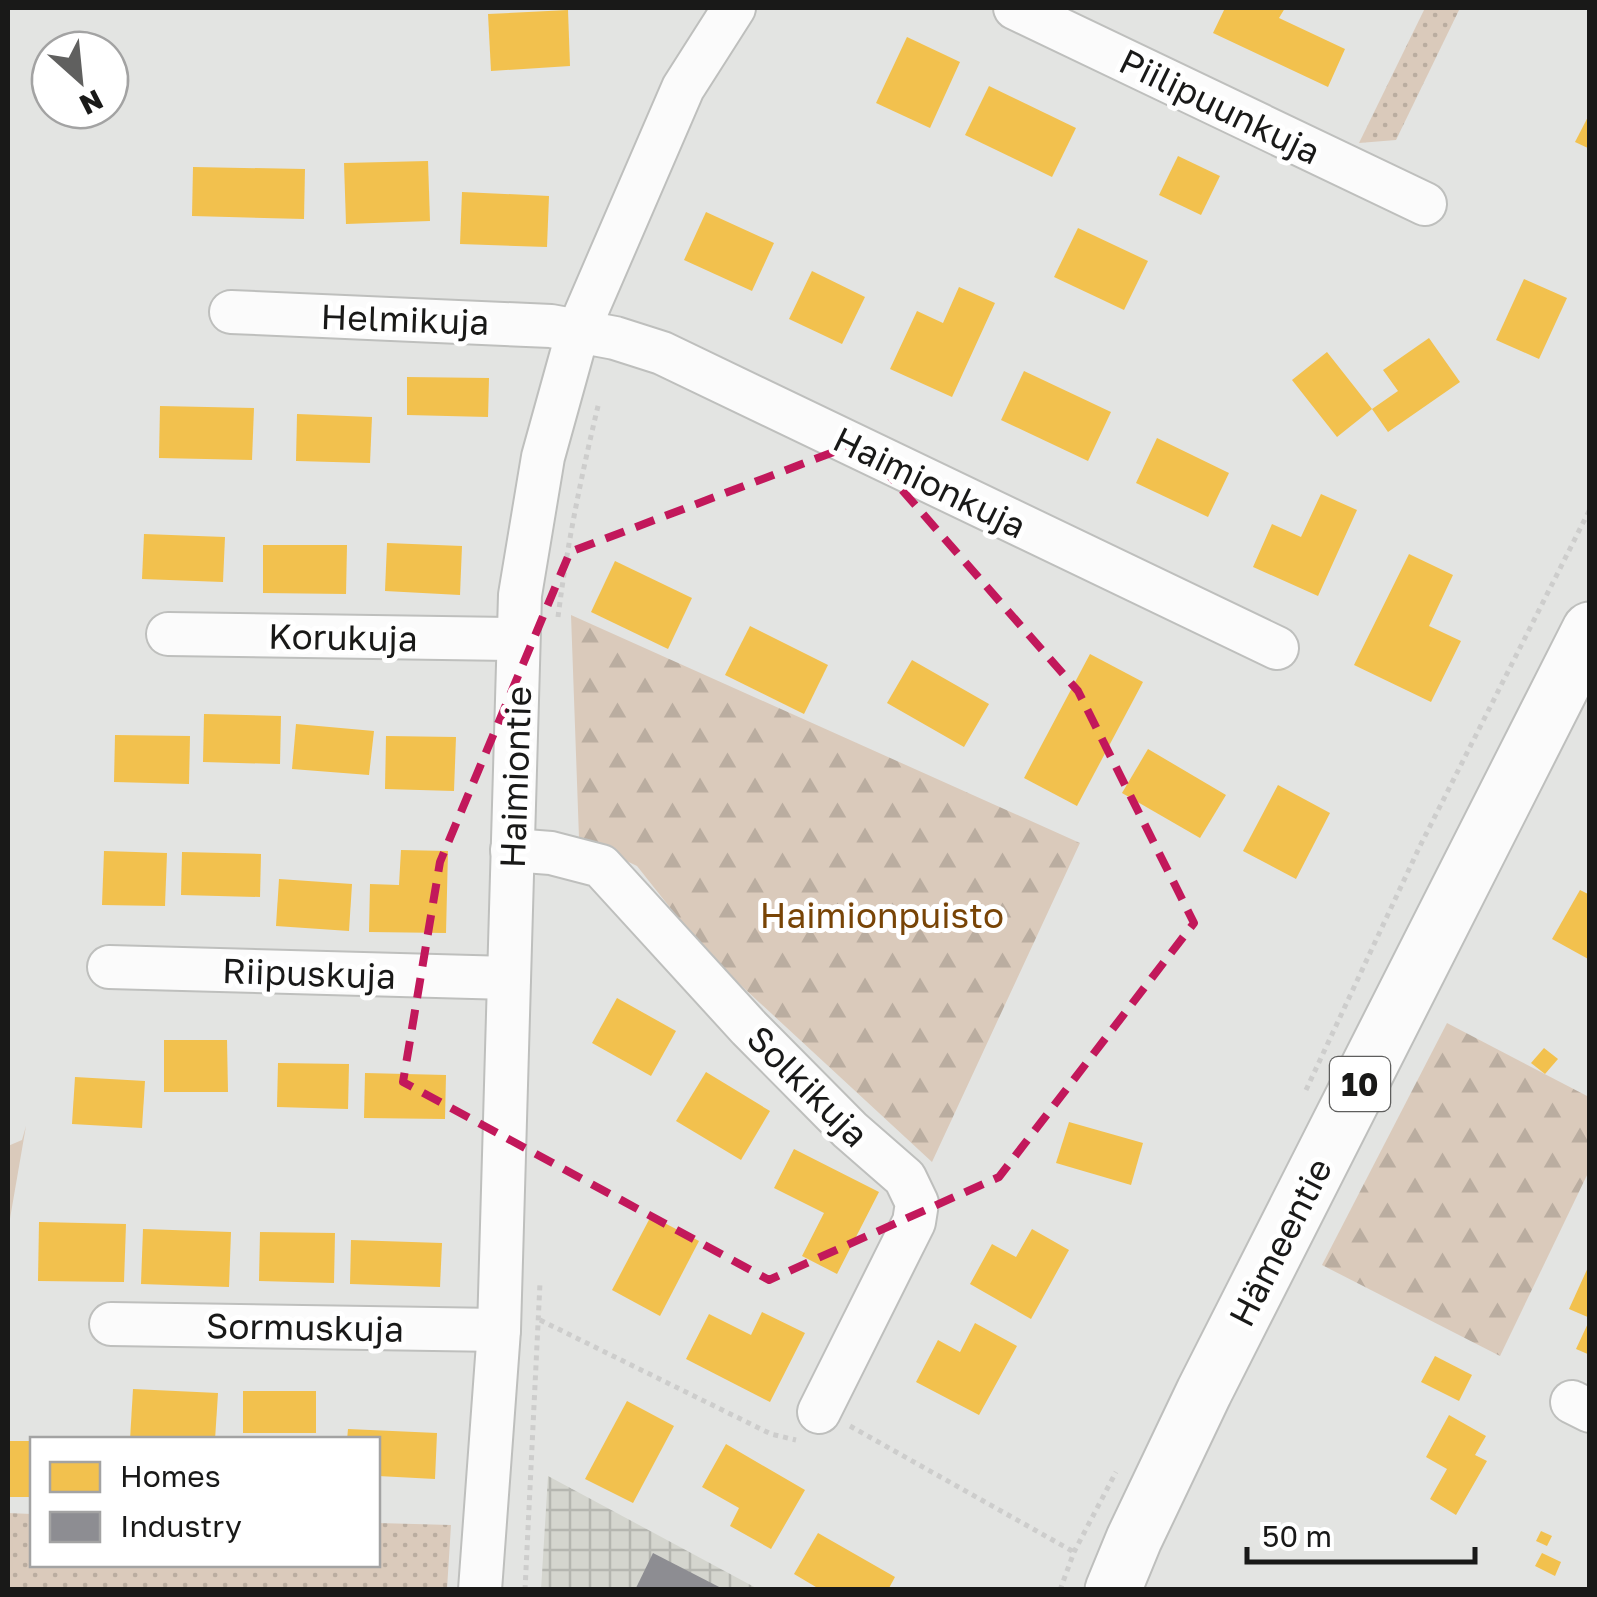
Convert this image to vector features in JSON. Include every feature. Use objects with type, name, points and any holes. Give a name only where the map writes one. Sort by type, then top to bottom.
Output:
[{"type":"highway","name":"Hämeentie","points":[[1113,1590],[1212,1374],[1590,630]]},
{"type":"street","name":"Haimiontie","points":[[480,1590],[499,1330],[520,595],[543,456],[596,334],[682,88],[734,8]]},
{"type":"street","name":"Piilipuunkuja","points":[[1015,8],[1424,204]]},
{"type":"street","name":"Helmikuja","points":[[231,312],[551,326],[596,334]]},
{"type":"street","name":"Haimionkuja","points":[[596,334],[662,354],[1277,648]]},
{"type":"street","name":"Korukuja","points":[[168,634],[518,639]]},
{"type":"street","name":"Solkikuja","points":[[512,850],[551,853],[601,866],[750,1028],[850,1130],[905,1178],[917,1203],[914,1222],[819,1412]]},
{"type":"street","name":"Riipuskuja","points":[[109,967],[509,978]]},
{"type":"street","name":"Sormuskuja","points":[[111,1324],[499,1330]]},
{"type":"path","points":[[558,620],[588,446],[596,334]]},
{"type":"path","points":[[1300,1102],[1419,848],[1590,509]]},
{"type":"path","points":[[525,1590],[540,1282]]},
{"type":"path","points":[[1060,1590],[1074,1552],[1120,1464]]},
{"type":"highlighted area","points":[[860,442],[1078,691],[1194,923],[999,1177],[769,1280],[403,1082],[440,862],[570,552]]},
{"type":"shaded area","points":[[548,1476],[758,1589],[541,1590]]},
{"type":"green space","points":[[1425,8],[1460,8],[1396,140],[1359,143]]},
{"type":"green space","name":"Haimionpuisto","points":[[571,615],[1080,843],[932,1162],[706,953],[637,866],[579,838]]},
{"type":"green space","points":[[1447,1023],[1589,1097],[1589,1171],[1500,1356],[1322,1265]]},
{"type":"green space","points":[[26,1126],[8,1230],[8,1146],[22,1140]]},
{"type":"green space","points":[[8,1513],[30,1514],[30,1567],[380,1567],[380,1523],[451,1525],[447,1589],[8,1589]]},
{"type":"building: Homes","points":[[1225,8],[1285,8],[1279,18],[1345,49],[1328,87],[1213,33]]},
{"type":"building: Homes","points":[[568,10],[570,66],[491,71],[488,14]]},
{"type":"building: Homes","points":[[907,37],[960,62],[930,128],[876,103]]},
{"type":"building: Homes","points":[[989,86],[1076,128],[1052,177],[965,135]]},
{"type":"building: Homes","points":[[1590,113],[1590,149],[1575,142]]},
{"type":"building: Homes","points":[[1178,156],[1220,176],[1201,215],[1159,195]]},
{"type":"building: Homes","points":[[428,161],[430,221],[346,224],[344,163]]},
{"type":"building: Homes","points":[[193,167],[305,169],[304,219],[192,216]]},
{"type":"building: Homes","points":[[462,192],[549,196],[547,247],[460,244]]},
{"type":"building: Homes","points":[[706,212],[774,243],[752,291],[684,260]]},
{"type":"building: Homes","points":[[1078,228],[1148,261],[1124,310],[1054,277]]},
{"type":"building: Homes","points":[[812,271],[865,297],[842,344],[789,319]]},
{"type":"building: Homes","points":[[1524,279],[1567,298],[1539,359],[1496,340]]},
{"type":"building: Homes","points":[[959,287],[995,303],[952,397],[890,369],[917,311],[943,323]]},
{"type":"building: Homes","points":[[1429,338],[1460,382],[1388,432],[1372,409],[1398,391],[1383,370]]},
{"type":"building: Homes","points":[[1327,352],[1372,409],[1337,437],[1292,380]]},
{"type":"building: Homes","points":[[1024,371],[1111,412],[1088,461],[1001,420]]},
{"type":"building: Homes","points":[[407,377],[489,378],[488,417],[407,415]]},
{"type":"building: Homes","points":[[160,406],[254,408],[252,460],[159,458]]},
{"type":"building: Homes","points":[[297,414],[372,417],[370,463],[296,461]]},
{"type":"building: Homes","points":[[1157,438],[1229,473],[1208,517],[1136,483]]},
{"type":"building: Homes","points":[[1321,494],[1357,510],[1318,596],[1253,567],[1272,524],[1301,537]]},
{"type":"building: Homes","points":[[144,534],[225,537],[223,582],[142,579]]},
{"type":"building: Homes","points":[[387,543],[462,546],[460,595],[385,591]]},
{"type":"building: Homes","points":[[263,545],[347,545],[346,594],[263,593]]},
{"type":"building: Homes","points":[[1409,554],[1453,575],[1429,626],[1461,641],[1431,702],[1354,665]]},
{"type":"building: Homes","points":[[615,561],[692,598],[668,649],[591,612]]},
{"type":"building: Homes","points":[[750,626],[828,665],[804,714],[725,675]]},
{"type":"building: Homes","points":[[1090,654],[1143,682],[1077,806],[1024,778]]},
{"type":"building: Homes","points":[[912,660],[989,704],[964,747],[887,703]]},
{"type":"building: Homes","points":[[204,714],[281,716],[280,764],[203,762]]},
{"type":"building: Homes","points":[[296,724],[374,731],[369,775],[292,769]]},
{"type":"building: Homes","points":[[115,735],[190,736],[189,784],[114,782]]},
{"type":"building: Homes","points":[[386,736],[456,737],[454,791],[385,789]]},
{"type":"building: Homes","points":[[1148,749],[1226,795],[1200,838],[1122,793]]},
{"type":"building: Homes","points":[[1278,785],[1330,813],[1296,879],[1243,851]]},
{"type":"building: Homes","points":[[401,850],[448,851],[446,933],[369,932],[370,884],[399,885]]},
{"type":"building: Homes","points":[[104,851],[167,853],[165,906],[102,905]]},
{"type":"building: Homes","points":[[182,852],[261,854],[260,897],[181,895]]},
{"type":"building: Homes","points":[[279,879],[352,884],[349,931],[276,926]]},
{"type":"building: Homes","points":[[1580,890],[1590,895],[1590,960],[1552,939]]},
{"type":"building: Homes","points":[[617,998],[676,1031],[651,1076],[592,1043]]},
{"type":"building: Homes","points":[[164,1040],[227,1040],[228,1092],[164,1092]]},
{"type":"building: Homes","points":[[1544,1048],[1558,1059],[1545,1074],[1531,1063]]},
{"type":"building: Homes","points":[[278,1063],[349,1064],[348,1109],[277,1107]]},
{"type":"building: Homes","points":[[706,1072],[770,1111],[741,1160],[676,1121]]},
{"type":"building: Homes","points":[[365,1073],[446,1075],[445,1119],[364,1118]]},
{"type":"building: Homes","points":[[75,1077],[145,1081],[142,1128],[72,1124]]},
{"type":"building: Homes","points":[[1069,1122],[1143,1143],[1131,1185],[1056,1163]]},
{"type":"building: Homes","points":[[794,1149],[879,1192],[837,1274],[802,1256],[824,1213],[774,1188]]},
{"type":"building: Homes","points":[[651,1216],[699,1241],[660,1316],[612,1290]]},
{"type":"building: Homes","points":[[39,1222],[126,1224],[124,1282],[38,1281]]},
{"type":"building: Homes","points":[[143,1229],[231,1232],[229,1287],[141,1284]]},
{"type":"building: Homes","points":[[1032,1229],[1069,1250],[1031,1319],[970,1284],[992,1244],[1016,1257]]},
{"type":"building: Homes","points":[[260,1232],[335,1233],[334,1283],[259,1281]]},
{"type":"building: Homes","points":[[351,1240],[442,1243],[440,1287],[350,1284]]},
{"type":"building: Homes","points":[[1590,1263],[1590,1318],[1569,1309]]},
{"type":"building: Homes","points":[[762,1312],[805,1333],[770,1402],[686,1359],[709,1314],[751,1335]]},
{"type":"building: Homes","points":[[1590,1319],[1590,1355],[1576,1349]]},
{"type":"building: Homes","points":[[975,1323],[1017,1346],[979,1415],[916,1382],[938,1340],[960,1352]]},
{"type":"building: Homes","points":[[1435,1356],[1472,1375],[1459,1401],[1421,1382]]},
{"type":"building: Homes","points":[[133,1389],[218,1393],[215,1437],[130,1437]]},
{"type":"building: Homes","points":[[243,1391],[316,1391],[316,1433],[243,1433]]},
{"type":"building: Homes","points":[[627,1401],[674,1426],[633,1503],[585,1479]]},
{"type":"building: Homes","points":[[1449,1415],[1486,1436],[1475,1455],[1487,1461],[1456,1515],[1430,1499],[1447,1469],[1426,1457]]},
{"type":"building: Homes","points":[[348,1429],[437,1433],[435,1479],[380,1476],[380,1437],[347,1437]]},
{"type":"building: Homes","points":[[8,1441],[30,1441],[30,1497],[8,1497]]},
{"type":"building: Homes","points":[[726,1444],[805,1490],[771,1549],[730,1526],[739,1508],[702,1487]]},
{"type":"building: Homes","points":[[1541,1531],[1552,1536],[1547,1546],[1536,1541]]},
{"type":"building: Homes","points":[[818,1533],[895,1577],[888,1590],[821,1590],[794,1574]]},
{"type":"building: Homes","points":[[1542,1553],[1561,1562],[1555,1576],[1535,1566]]},
{"type":"building: Industry","points":[[653,1553],[725,1590],[635,1590]]}]
